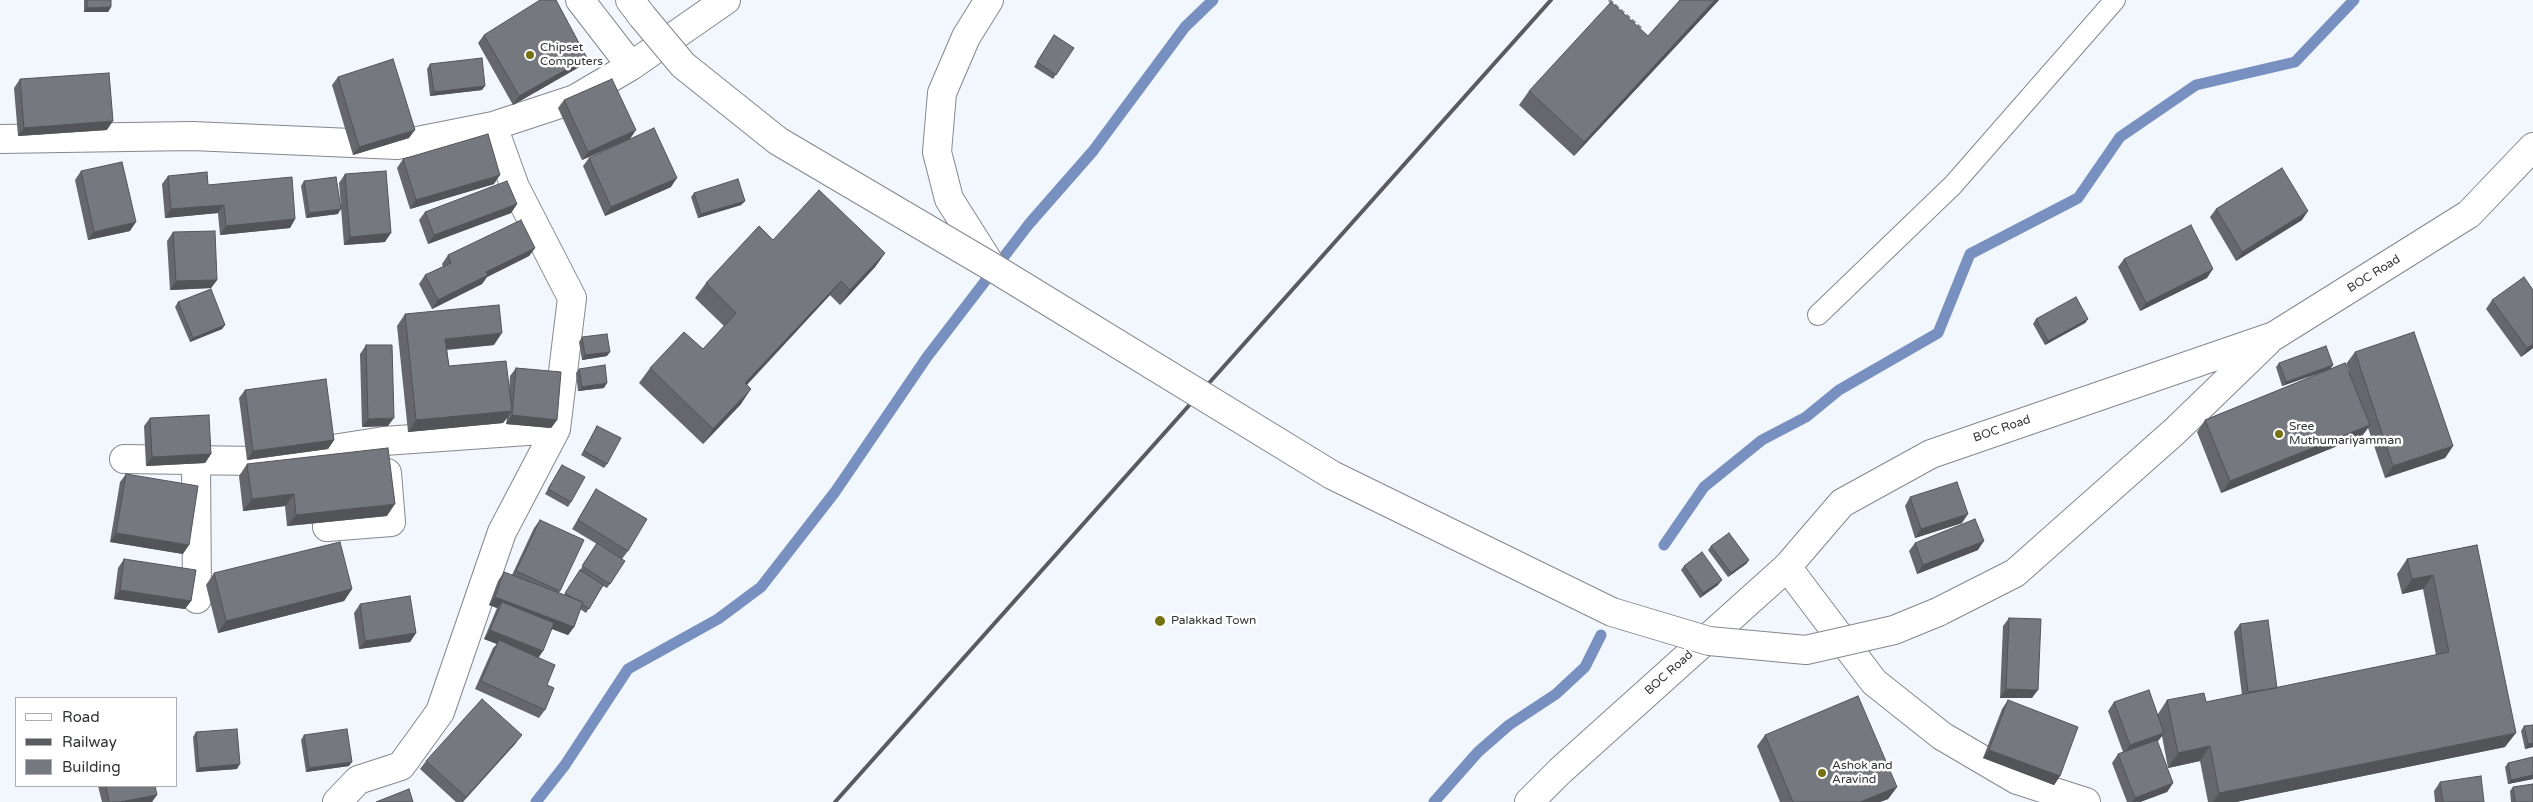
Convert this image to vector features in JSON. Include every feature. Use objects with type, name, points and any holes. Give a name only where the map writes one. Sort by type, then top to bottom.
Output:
[{"type":"street","points":[[580,0],[630,66]]},
{"type":"street","points":[[0,139],[192,136],[397,144],[493,126],[575,99],[630,66],[726,0]]},
{"type":"street","points":[[989,0],[966,38],[942,93],[937,152],[949,199],[992,267]]},
{"type":"street","points":[[636,8],[683,65],[778,141],[992,267],[1332,475],[1612,612],[1709,641],[1806,650],[1894,630],[1938,612],[2015,573],[2174,431],[2274,336]]},
{"type":"street","points":[[337,802],[358,780],[401,766],[440,712],[502,532],[556,429],[572,298],[515,186],[493,126]]},
{"type":"street","name":"BOC Road","points":[[1529,802],[1560,771],[1787,567],[1842,503],[1931,454],[2274,336],[2468,214],[2533,147]]},
{"type":"street","points":[[124,460],[256,461],[384,441],[556,429]]},
{"type":"street","points":[[327,526],[391,522],[384,441]]},
{"type":"street","points":[[196,460],[197,599]]},
{"type":"street","points":[[1787,567],[1874,682],[1942,736],[2018,780],[2081,802],[2086,802]]},
{"type":"lane","points":[[1818,315],[1952,185],[2116,0]]},
{"type":"path","points":[[1609,0],[1642,30]]},
{"type":"building","points":[[87,0],[111,0],[111,7],[87,8]]},
{"type":"building","name":"Chipset Computers","points":[[540,0],[556,0],[587,58],[519,96],[484,35]]},
{"type":"building","points":[[1680,0],[1715,0],[1584,142],[1529,91],[1611,2],[1648,36]]},
{"type":"building","points":[[1054,35],[1074,48],[1056,75],[1037,62]]},
{"type":"building","points":[[482,58],[485,86],[434,92],[430,64]]},
{"type":"building","points":[[393,59],[415,130],[359,147],[338,77]]},
{"type":"building","points":[[109,73],[113,121],[24,128],[20,79]]},
{"type":"building","points":[[612,79],[636,130],[588,152],[564,100]]},
{"type":"building","points":[[654,128],[677,178],[611,207],[589,158]]},
{"type":"building","points":[[488,134],[500,175],[416,200],[403,159]]},
{"type":"building","points":[[122,162],[136,222],[94,232],[81,171]]},
{"type":"building","points":[[2282,168],[2308,211],[2242,252],[2216,209]]},
{"type":"building","points":[[386,171],[391,233],[350,237],[345,174]]},
{"type":"building","points":[[207,172],[208,185],[292,177],[295,219],[226,226],[224,205],[171,209],[168,176]]},
{"type":"building","points":[[336,177],[341,209],[309,213],[304,181]]},
{"type":"building","points":[[738,179],[745,201],[701,214],[694,193]]},
{"type":"building","points":[[507,181],[517,204],[434,235],[425,212]]},
{"type":"building","points":[[819,190],[885,253],[850,290],[841,281],[745,383],[751,389],[713,429],[650,368],[684,332],[703,349],[736,313],[706,283],[759,226],[773,240]]},
{"type":"building","points":[[521,220],[535,248],[486,272],[488,275],[438,300],[425,275],[451,263],[448,255]]},
{"type":"building","points":[[2191,225],[2213,269],[2146,303],[2124,259]]},
{"type":"building","points":[[215,231],[217,280],[176,281],[173,232]]},
{"type":"building","points":[[2524,277],[2533,290],[2533,344],[2527,348],[2492,300]]},
{"type":"building","points":[[211,289],[225,325],[193,338],[178,302]]},
{"type":"building","points":[[2076,297],[2088,319],[2048,341],[2036,319]]},
{"type":"building","points":[[499,305],[502,333],[445,339],[449,366],[506,361],[512,411],[416,420],[405,314]]},
{"type":"building","points":[[2414,332],[2453,446],[2393,466],[2355,352]]},
{"type":"building","points":[[607,334],[610,352],[585,355],[582,337]]},
{"type":"building","points":[[366,345],[392,345],[394,418],[368,419]]},
{"type":"building","points":[[2326,346],[2333,365],[2286,382],[2279,363]]},
{"type":"building","name":"Sree Muthumariyamman","points":[[2345,363],[2370,425],[2230,481],[2205,420]]},
{"type":"building","points":[[605,365],[607,383],[582,387],[579,369]]},
{"type":"building","points":[[516,368],[561,372],[557,420],[512,415]]},
{"type":"building","points":[[326,379],[334,440],[253,451],[245,390]]},
{"type":"building","points":[[209,415],[211,454],[152,457],[150,418]]},
{"type":"building","points":[[597,426],[621,438],[607,464],[584,451]]},
{"type":"building","points":[[388,448],[395,504],[296,515],[294,494],[252,499],[247,464]]},
{"type":"building","points":[[562,465],[585,477],[571,502],[548,489]]},
{"type":"building","points":[[126,474],[198,486],[189,545],[116,533]]},
{"type":"building","points":[[1957,482],[1968,514],[1921,529],[1910,497]]},
{"type":"building","points":[[596,489],[647,519],[628,551],[578,520]]},
{"type":"building","points":[[1975,519],[1984,541],[1923,565],[1915,543]]},
{"type":"building","points":[[540,520],[584,540],[560,591],[516,571]]},
{"type":"building","points":[[1729,533],[1749,560],[1731,573],[1711,546]]},
{"type":"building","points":[[340,542],[352,589],[226,621],[214,573]]},
{"type":"building","points":[[597,543],[625,561],[610,584],[582,566]]},
{"type":"building","points":[[2477,545],[2516,733],[2219,793],[2210,746],[2178,753],[2167,700],[2204,693],[2206,702],[2449,652],[2433,575],[2412,579],[2407,559]]},
{"type":"building","points":[[1702,552],[1722,580],[1703,593],[1684,566]]},
{"type":"building","points":[[124,559],[196,570],[191,601],[120,590]]},
{"type":"building","points":[[580,570],[603,585],[589,609],[582,604],[583,602],[565,593]]},
{"type":"building","points":[[504,572],[583,602],[574,627],[495,597]]},
{"type":"building","points":[[410,596],[416,633],[365,641],[360,604]]},
{"type":"building","points":[[502,602],[554,623],[543,651],[490,630]]},
{"type":"building","points":[[2009,618],[2041,619],[2038,690],[2006,689]]},
{"type":"building","points":[[2268,620],[2277,688],[2248,692],[2240,624]]},
{"type":"building","points":[[499,640],[555,665],[547,685],[554,688],[545,710],[481,681]]},
{"type":"building","points":[[2149,690],[2164,733],[2130,745],[2114,702]]},
{"type":"building","name":"Ashok and Aravind","points":[[1858,696],[1897,787],[1860,802],[1793,802],[1765,735]]},
{"type":"building","points":[[482,699],[522,735],[466,797],[426,761]]},
{"type":"building","points":[[2008,700],[2078,727],[2060,776],[1989,750]]},
{"type":"building","points":[[2533,725],[2533,743],[2528,744],[2524,726]]},
{"type":"building","points":[[237,729],[240,764],[199,768],[196,732]]},
{"type":"building","points":[[347,729],[352,762],[309,768],[304,735]]},
{"type":"building","points":[[2157,740],[2173,783],[2135,798],[2118,754]]},
{"type":"building","points":[[2533,757],[2533,775],[2511,780],[2508,763]]},
{"type":"building","points":[[2481,776],[2484,802],[2443,802],[2440,782]]},
{"type":"building","points":[[2533,784],[2533,802],[2515,802],[2513,787]]},
{"type":"building","points":[[106,787],[155,787],[157,795],[120,802],[109,802]]},
{"type":"building","points":[[409,789],[413,802],[376,802]]},
{"type":"waterway","points":[[536,802],[565,765],[628,669],[718,619],[761,587],[835,492],[927,357],[1029,224],[1093,151],[1185,27],[1213,0]]},
{"type":"waterway","points":[[1664,545],[1704,487],[1762,440],[1806,417],[1839,390],[1938,333],[1970,254],[2078,198],[2120,137],[2196,85],[2295,62],[2354,0]]},
{"type":"waterway","points":[[1434,802],[1478,752],[1509,725],[1556,694],[1585,667],[1601,635]]},
{"type":"railway","points":[[835,802],[1551,0]]},
{"type":"place","name":"Chipset Computers","points":[[530,55]]},
{"type":"place","name":"Sree Muthumariyamman","points":[[2279,434]]},
{"type":"place","name":"Palakkad Town","points":[[1160,621]]},
{"type":"place","name":"Ashok and Aravind","points":[[1822,773]]}]
